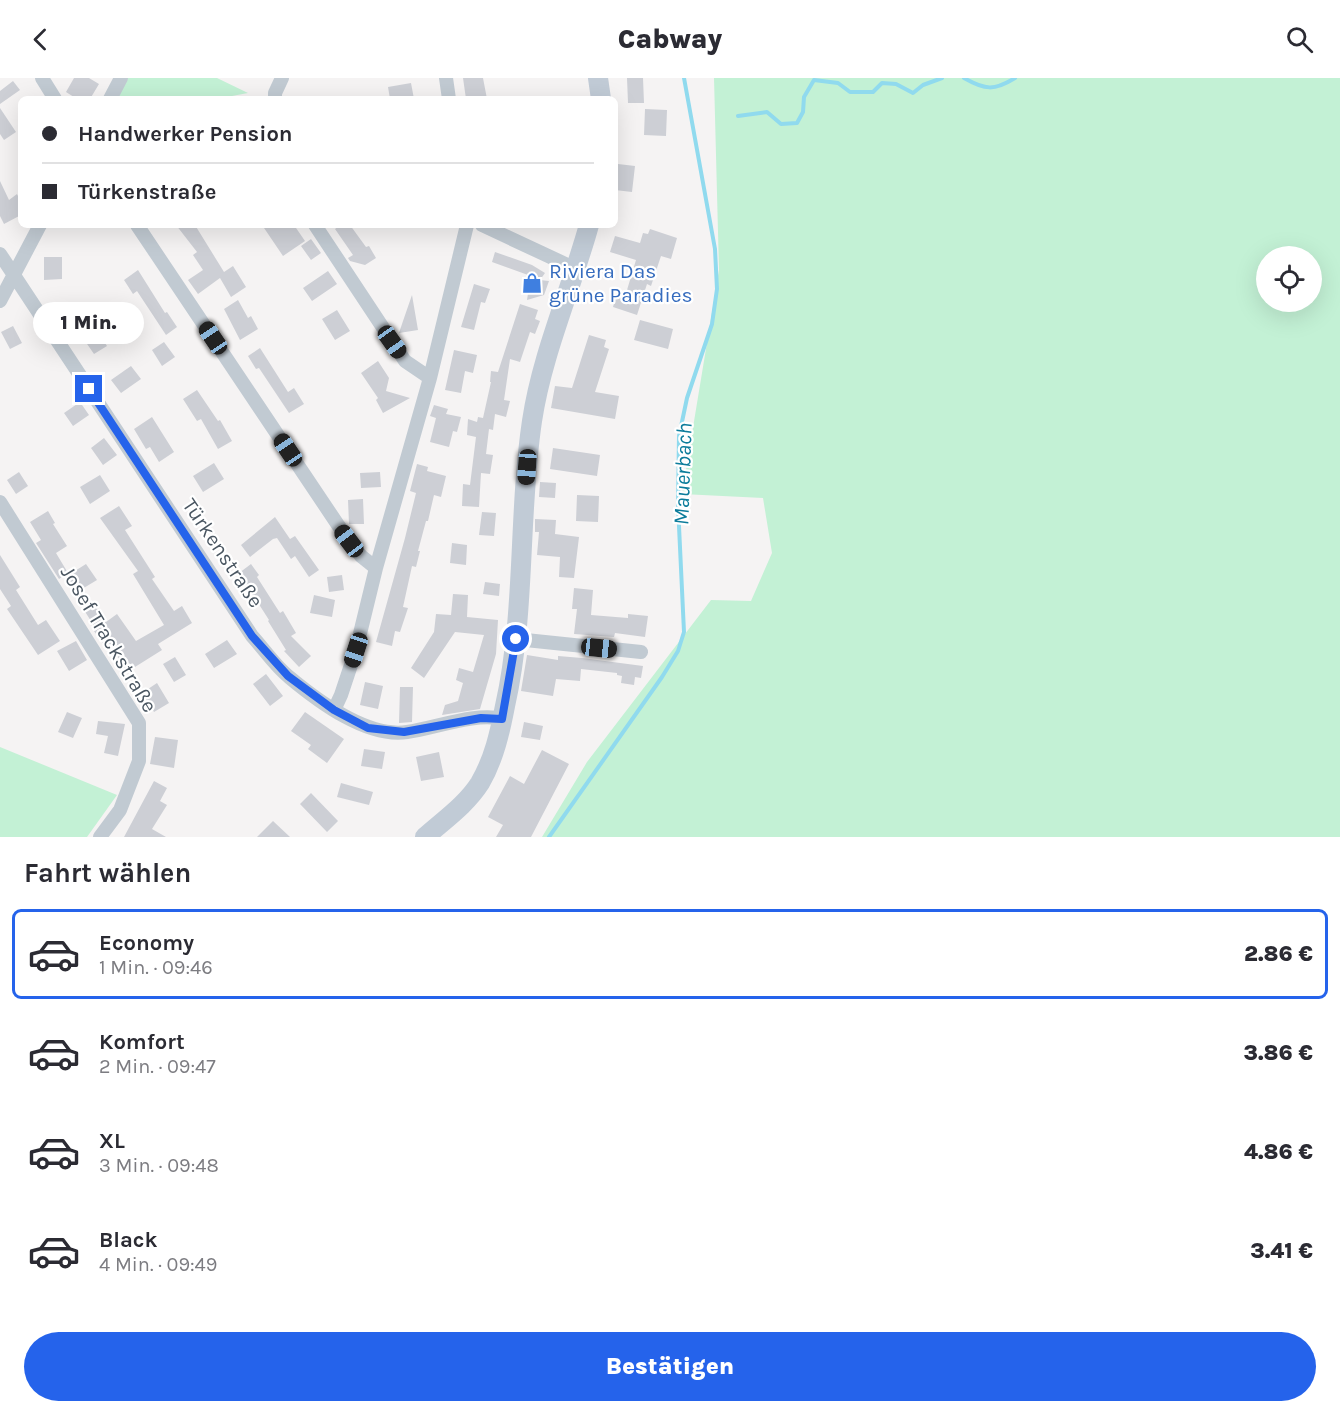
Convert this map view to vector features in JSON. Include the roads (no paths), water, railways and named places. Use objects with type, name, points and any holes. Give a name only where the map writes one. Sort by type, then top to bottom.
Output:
[{"type":"main road","points":[[598,78],[601,96]]},
{"type":"main road","points":[[425,837],[463,803],[478,785],[493,755],[502,719],[516,639],[528,456],[535,401],[588,228]]},
{"type":"street","points":[[42,78],[53,96]]},
{"type":"street","points":[[112,96],[121,78]]},
{"type":"street","points":[[276,96],[282,78]]},
{"type":"street","points":[[446,78],[449,96]]},
{"type":"street","points":[[0,301],[37,228]]},
{"type":"street","points":[[139,228],[338,525],[361,556],[376,568]]},
{"type":"street","points":[[317,228],[405,361],[430,378]]},
{"type":"street","points":[[334,710],[342,695],[356,650],[376,568],[430,378],[465,228]]},
{"type":"street","points":[[488,228],[576,269]]},
{"type":"street","name":"Türkenstraße","points":[[0,254],[252,636],[288,676],[334,710],[368,728],[404,732],[481,718],[502,719]]},
{"type":"street","name":"Josef Trackstraße","points":[[0,502],[139,723],[139,762],[120,810],[100,837]]},
{"type":"street","points":[[516,639],[640,652]]},
{"type":"waterway","name":"Mauerbach","points":[[549,837],[662,677],[678,651],[684,632],[678,505],[679,436],[687,398],[712,324],[717,289],[715,249],[684,78]]},
{"type":"waterway","points":[[738,116],[767,112],[781,124],[797,123],[803,112],[804,97],[814,80],[838,83],[850,92],[873,92],[882,83],[896,84],[913,93],[923,85],[942,78]]},
{"type":"waterway","points":[[964,78],[984,87],[995,87],[1015,78]]},
{"type":"place","name":"Riviera Das grüne Paradies","points":[[532,283]]}]
